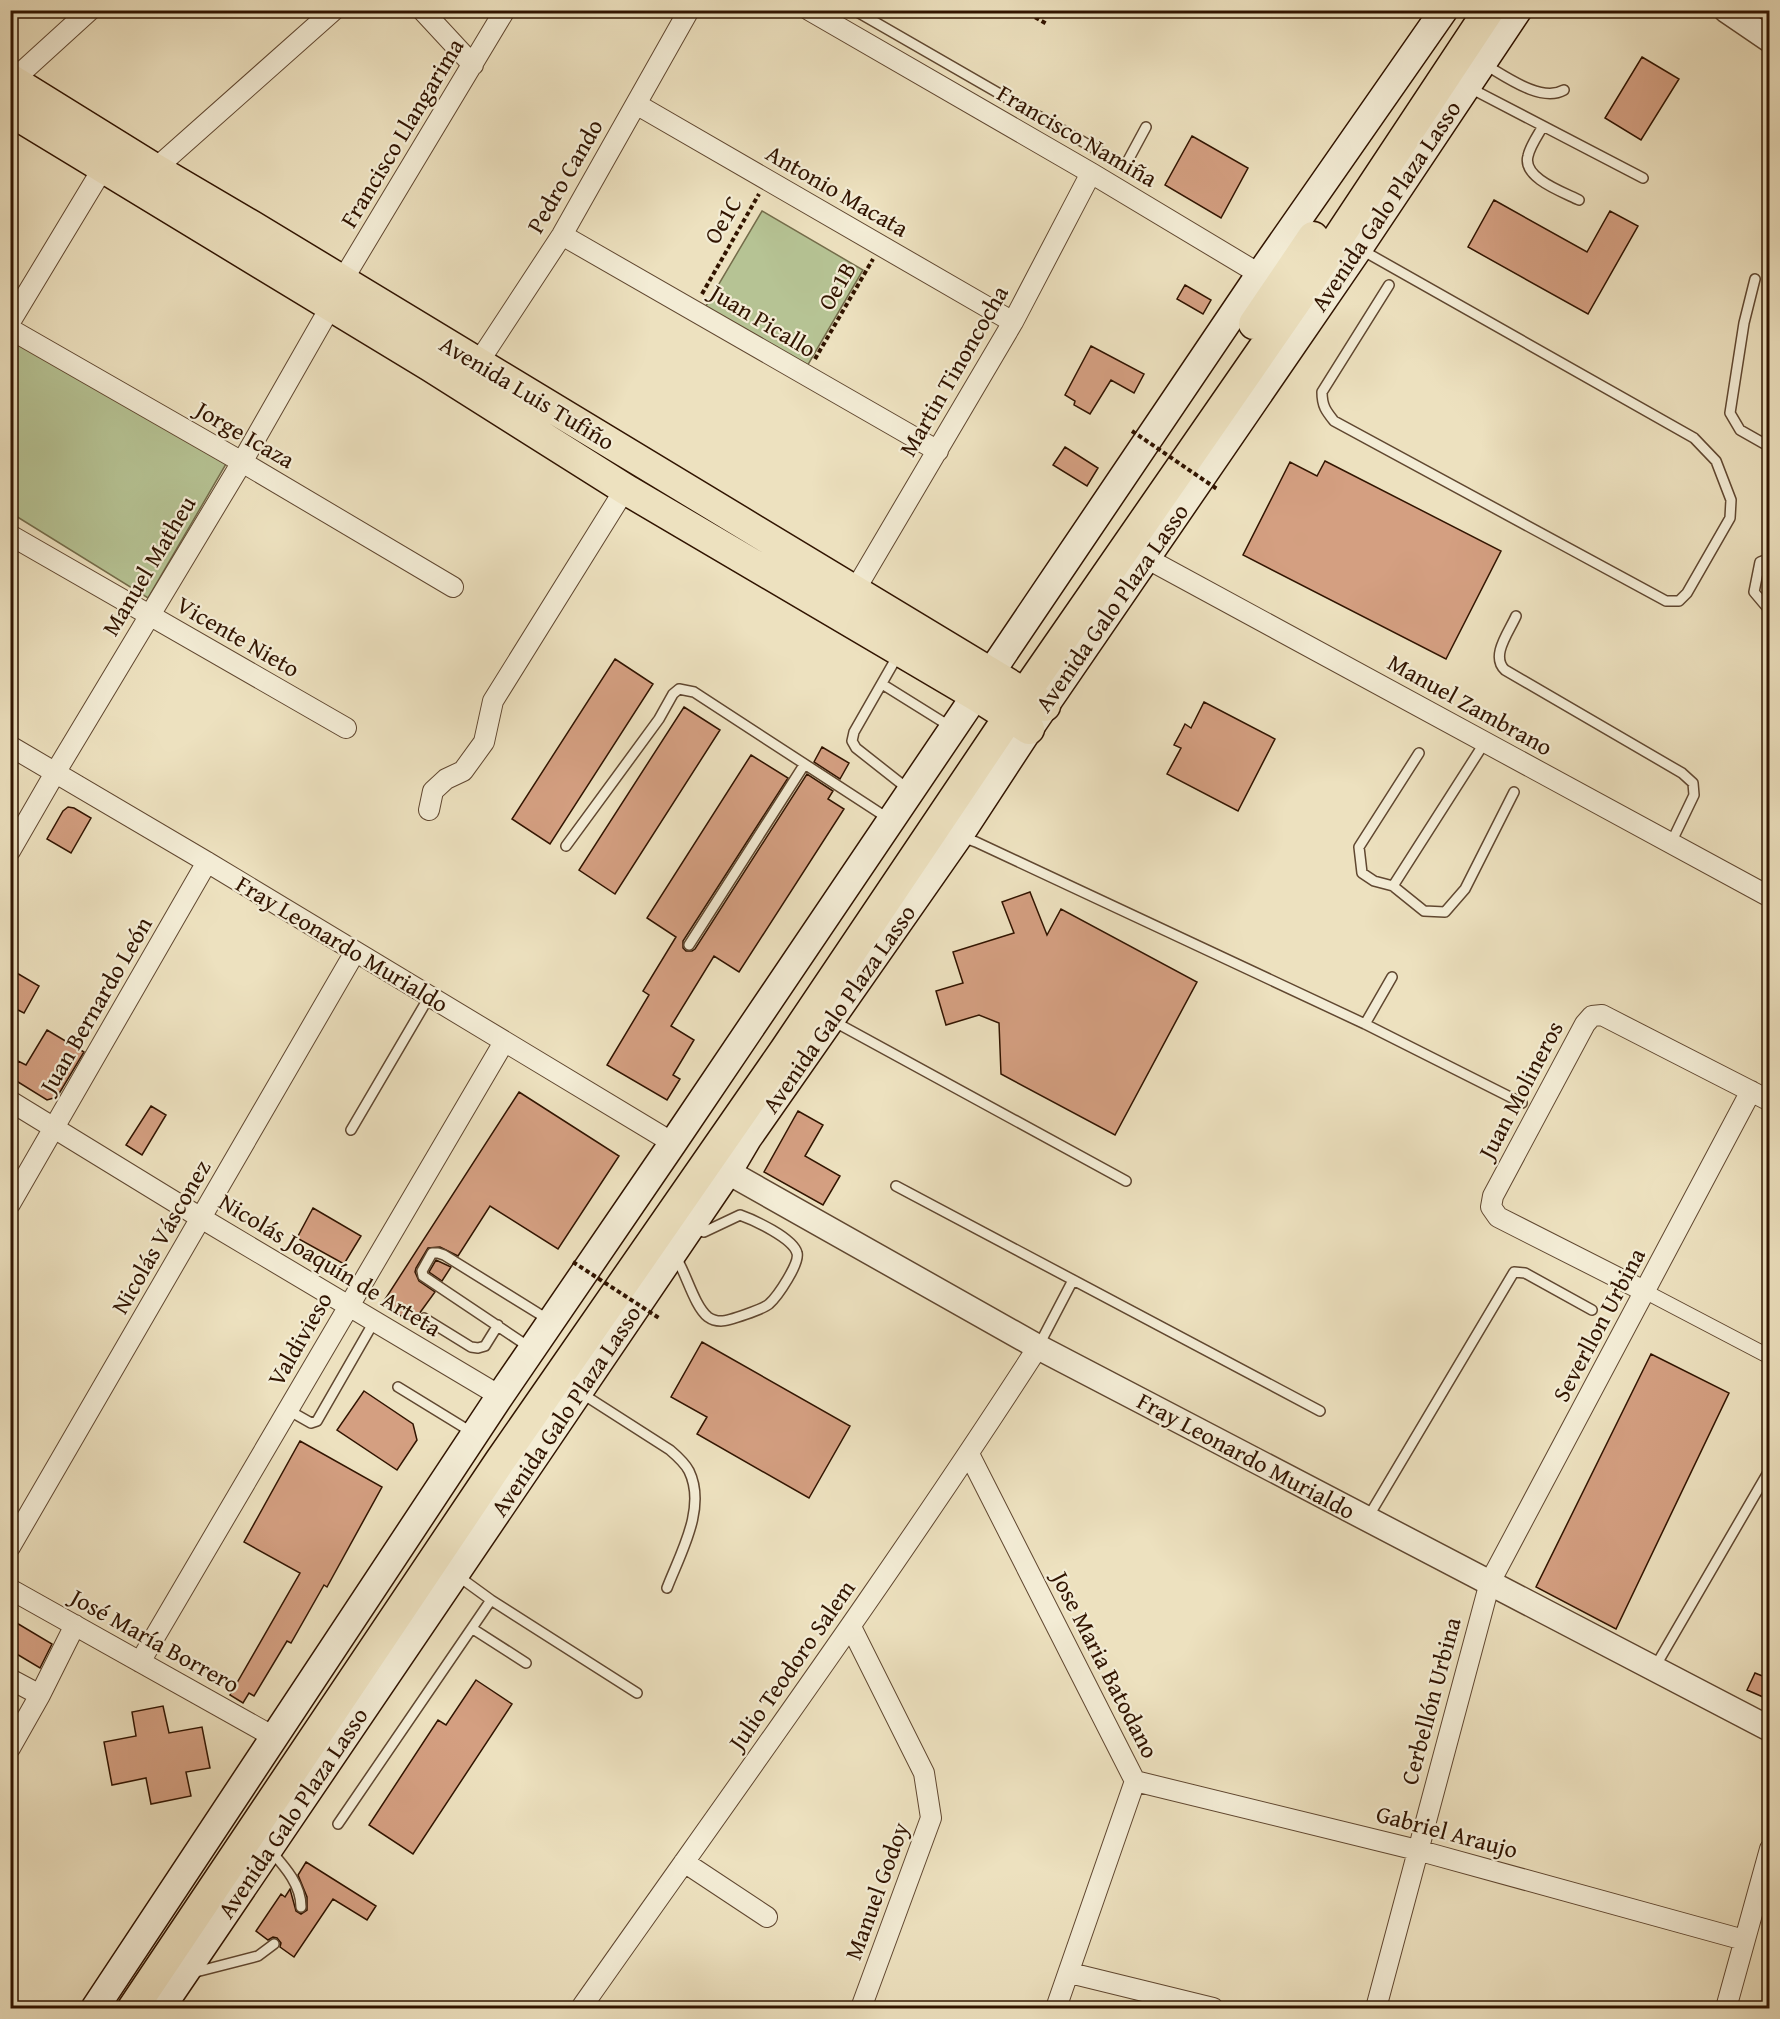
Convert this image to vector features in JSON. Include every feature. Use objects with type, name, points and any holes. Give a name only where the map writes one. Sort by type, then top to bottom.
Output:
[{"type":"main road","name":"Avenida Galo Plaza Lasso","points":[[95,2008],[500,1396],[952,729],[1009,700],[1146,558],[1289,291],[1444,10]]},
{"type":"main road","name":"Avenida Galo Plaza Lasso","points":[[133,2008],[487,1481],[785,1050],[902,874],[1009,700],[1289,291],[1465,10]]},
{"type":"main road","name":"Avenida Galo Plaza Lasso","points":[[113,2008],[279,1765],[420,1548],[653,1209],[1009,700],[1289,291],[1489,10]]},
{"type":"main road","name":"Avenida Galo Plaza Lasso","points":[[1289,291],[1359,248],[1518,10]]},
{"type":"main road","name":"Avenida Luis Tufiño","points":[[11,80],[155,169],[245,237],[437,354],[625,489],[901,651],[1009,700]]},
{"type":"main road","name":"Avenida Luis Tufiño","points":[[10,111],[103,168],[245,237]]},
{"type":"main road","name":"Avenida Luis Tufiño","points":[[437,354],[478,363],[855,590],[1009,700]]},
{"type":"main road","name":"Avenida Galo Plaza Lasso","points":[[161,2008],[673,1254],[748,1138],[959,836],[1009,700]]},
{"type":"street","points":[[11,80],[90,10]]},
{"type":"street","points":[[155,169],[334,10]]},
{"type":"street","points":[[423,10],[473,65]]},
{"type":"street","name":"Francisco Llangarima","points":[[336,293],[505,10]]},
{"type":"street","name":"Pedro Cando","points":[[478,363],[562,235],[689,10]]},
{"type":"street","name":"Francisco Namiña","points":[[808,10],[1091,173],[1289,291]]},
{"type":"street","points":[[1726,10],[1770,40]]},
{"type":"street","name":"Antonio Macata","points":[[636,104],[1013,322]]},
{"type":"street","points":[[10,322],[103,168]]},
{"type":"street","name":"Martin Tinoncocha","points":[[855,590],[1013,322],[1091,173]]},
{"type":"street","name":"Juan Picallo","points":[[562,235],[938,451]]},
{"type":"street","name":"Manuel Matheu","points":[[10,851],[242,462],[336,293]]},
{"type":"street","name":"Jorge Icaza","points":[[10,329],[242,462],[453,587]]},
{"type":"street","points":[[429,810],[434,792],[446,779],[463,771],[484,742],[493,701],[625,489]]},
{"type":"street","name":"Vicente Nieto","points":[[10,535],[346,729]]},
{"type":"street","name":"Manuel Zambrano","points":[[1146,558],[1770,897]]},
{"type":"street","name":"Fray Leonardo Murialdo","points":[[10,746],[673,1143]]},
{"type":"street","name":"Juan Bernardo León","points":[[10,1204],[207,862]]},
{"type":"street","name":"Nicolás Vásconez","points":[[10,1547],[355,952]]},
{"type":"street","name":"Juan Molineros","points":[[1646,1292],[1498,1217],[1491,1207],[1498,1186],[1585,1024],[1592,1016],[1602,1015],[1770,1101]]},
{"type":"street","name":"Valdivieso","points":[[140,1662],[504,1042]]},
{"type":"street","name":"Severllon Urbina","points":[[1490,1582],[1751,1091]]},
{"type":"street","name":"Nicolás Joaquín de Arteta","points":[[10,1101],[500,1396]]},
{"type":"street","name":"Fray Leonardo Murialdo","points":[[728,1172],[1038,1347],[1770,1729]]},
{"type":"street","points":[[1646,1292],[1770,1357]]},
{"type":"street","name":"Julio Teodoro Salem","points":[[581,2008],[851,1627],[969,1454],[1038,1347]]},
{"type":"street","name":"Jose Maria Batodano","points":[[969,1454],[1135,1780],[1056,2008]]},
{"type":"street","name":"Cerbellón Urbina","points":[[1376,2008],[1490,1582]]},
{"type":"street","name":"José María Borrero","points":[[10,1590],[274,1737]]},
{"type":"street","points":[[10,1748],[75,1625]]},
{"type":"street","name":"Manuel Godoy","points":[[851,1627],[924,1773],[931,1818],[861,2008]]},
{"type":"street","points":[[10,1679],[40,1695]]},
{"type":"street","name":"Gabriel Araujo","points":[[1135,1780],[1417,1850],[1744,1940]]},
{"type":"street","points":[[1726,2008],[1770,1849]]},
{"type":"street","points":[[684,1862],[767,1917]]},
{"type":"street","points":[[1070,1973],[1213,2008]]},
{"type":"lane","points":[[854,10],[1125,166],[1146,127]]},
{"type":"lane","points":[[1482,63],[1536,92],[1548,94],[1564,90]]},
{"type":"lane","points":[[1467,86],[1643,178]]},
{"type":"lane","points":[[1543,126],[1528,156],[1529,169],[1534,177],[1578,200]]},
{"type":"lane","points":[[1359,248],[1694,438],[1716,460],[1731,500],[1730,519],[1687,594],[1679,601],[1666,601],[1334,421],[1325,411],[1322,392],[1389,285]]},
{"type":"lane","points":[[1755,279],[1744,323],[1730,413],[1740,430],[1770,447]]},
{"type":"lane","points":[[1770,558],[1760,562],[1754,592],[1770,611]]},
{"type":"lane","points":[[1516,616],[1498,656],[1499,665],[1682,773],[1693,783],[1694,795],[1671,843]]},
{"type":"lane","points":[[901,651],[854,732],[852,741],[856,748],[910,791]]},
{"type":"lane","points":[[882,684],[952,729]]},
{"type":"lane","points":[[567,846],[659,719],[673,694],[679,689],[694,692],[891,820]]},
{"type":"lane","points":[[1393,886],[1485,742]]},
{"type":"lane","points":[[1419,753],[1359,847],[1362,873],[1374,881],[1393,886],[1424,911],[1445,912],[1465,889],[1514,792]]},
{"type":"lane","points":[[690,945],[804,765]]},
{"type":"lane","points":[[959,836],[1365,1024],[1522,1103]]},
{"type":"lane","points":[[1365,1024],[1392,977]]},
{"type":"lane","points":[[351,1130],[429,997]]},
{"type":"lane","points":[[831,1020],[1126,1181]]},
{"type":"lane","points":[[896,1186],[1320,1411]]},
{"type":"lane","points":[[673,1254],[682,1266],[703,1311],[716,1321],[724,1321],[768,1305],[797,1264],[797,1253],[792,1244],[754,1220],[740,1215],[704,1232],[691,1227]]},
{"type":"lane","points":[[532,1349],[423,1276],[422,1271],[432,1253],[444,1255],[551,1321]]},
{"type":"lane","points":[[1367,1519],[1514,1272],[1525,1273],[1592,1310]]},
{"type":"lane","points":[[1038,1347],[1073,1280]]},
{"type":"lane","points":[[424,1318],[471,1347],[478,1348],[485,1346],[498,1326]]},
{"type":"lane","points":[[288,1410],[311,1423],[317,1421],[375,1320]]},
{"type":"lane","points":[[398,1387],[475,1434]]},
{"type":"lane","points":[[579,1392],[670,1450],[689,1471],[695,1500],[690,1527],[667,1588]]},
{"type":"lane","points":[[1654,1669],[1770,1469]]},
{"type":"lane","points":[[456,1575],[491,1600],[637,1693]]},
{"type":"lane","points":[[338,1824],[491,1600]]},
{"type":"lane","points":[[473,1629],[526,1663]]},
{"type":"lane","points":[[269,1848],[296,1884],[301,1907]]},
{"type":"lane","points":[[184,1974],[258,1956],[274,1944]]},
{"type":"path","points":[[1022,10],[1047,24]]},
{"type":"path","name":"Oe1C","points":[[693,309],[766,180]]},
{"type":"path","name":"Oe1B","points":[[806,375],[881,246]]},
{"type":"path","points":[[1132,431],[1217,489]]},
{"type":"path","points":[[573,1262],[658,1318]]},
{"type":"green space","points":[[762,211],[863,270],[802,375],[700,316]]},
{"type":"green space","points":[[19,341],[226,464],[148,598],[11,513],[10,355]]},
{"type":"building","points":[[1642,57],[1679,79],[1641,140],[1605,118]]},
{"type":"building","points":[[1192,136],[1248,168],[1221,218],[1165,185]]},
{"type":"building","points":[[1494,200],[1587,252],[1610,211],[1638,226],[1588,314],[1468,247]]},
{"type":"building","points":[[1185,285],[1211,300],[1203,314],[1177,299]]},
{"type":"building","points":[[1091,346],[1144,374],[1134,393],[1111,380],[1090,414],[1074,405],[1075,401],[1065,395]]},
{"type":"building","points":[[1065,447],[1098,468],[1087,486],[1053,465]]},
{"type":"building","points":[[1325,461],[1501,551],[1446,659],[1243,555],[1290,462],[1317,476]]},
{"type":"building","points":[[615,659],[653,684],[550,844],[512,819]]},
{"type":"building","points":[[1204,702],[1275,739],[1238,811],[1167,774],[1181,748],[1174,745],[1185,724],[1191,728]]},
{"type":"building","points":[[684,707],[720,730],[615,894],[579,870]]},
{"type":"building","points":[[822,747],[849,763],[840,779],[814,762]]},
{"type":"building","points":[[751,755],[788,778],[683,941],[683,948],[686,951],[695,949],[807,774],[833,791],[828,799],[844,809],[739,972],[714,956],[671,1026],[694,1040],[673,1075],[680,1079],[667,1100],[607,1065],[649,995],[643,991],[676,937],[647,918]]},
{"type":"building","points":[[68,807],[91,818],[71,853],[47,839],[63,811]]},
{"type":"building","points":[[1030,892],[1047,935],[1061,909],[1197,982],[1115,1135],[1001,1074],[999,1023],[979,1015],[946,1025],[936,991],[963,983],[953,952],[1014,933],[1002,902]]},
{"type":"building","points":[[10,969],[39,986],[24,1013],[10,1006]]},
{"type":"building","points":[[47,1030],[84,1052],[57,1097],[47,1100],[10,1077],[10,1073],[18,1061],[26,1065]]},
{"type":"building","points":[[519,1092],[619,1156],[558,1249],[490,1206],[458,1256],[440,1247],[428,1248],[415,1272],[419,1281],[435,1292],[414,1324],[382,1304]]},
{"type":"building","points":[[151,1106],[166,1115],[142,1155],[126,1145]]},
{"type":"building","points":[[798,1111],[823,1125],[805,1156],[840,1176],[823,1205],[764,1172]]},
{"type":"building","points":[[313,1208],[361,1236],[344,1264],[297,1238]]},
{"type":"building","points":[[436,1260],[451,1267],[442,1281],[429,1272]]},
{"type":"building","points":[[702,1342],[850,1426],[809,1498],[697,1434],[707,1417],[671,1397]]},
{"type":"building","points":[[1651,1354],[1729,1393],[1616,1629],[1536,1587]]},
{"type":"building","points":[[364,1391],[413,1424],[417,1440],[397,1470],[337,1430]]},
{"type":"building","points":[[300,1441],[382,1487],[327,1587],[324,1585],[291,1643],[287,1641],[254,1696],[249,1693],[243,1703],[230,1695],[300,1573],[244,1542]]},
{"type":"building","points":[[10,1619],[52,1644],[40,1668],[10,1650]]},
{"type":"building","points":[[1755,1673],[1770,1679],[1770,1700],[1747,1690]]},
{"type":"building","points":[[476,1680],[512,1704],[413,1854],[369,1825],[438,1720],[446,1725]]},
{"type":"building","points":[[163,1706],[169,1733],[202,1727],[210,1768],[186,1772],[191,1796],[151,1804],[146,1778],[112,1785],[104,1742],[136,1736],[132,1712]]},
{"type":"building","points":[[306,1862],[376,1906],[367,1920],[333,1899],[294,1957],[280,1947],[281,1943],[277,1938],[273,1937],[268,1940],[256,1931],[281,1894],[285,1897],[290,1889],[296,1911],[301,1914],[307,1910],[307,1897],[298,1875]]}]
